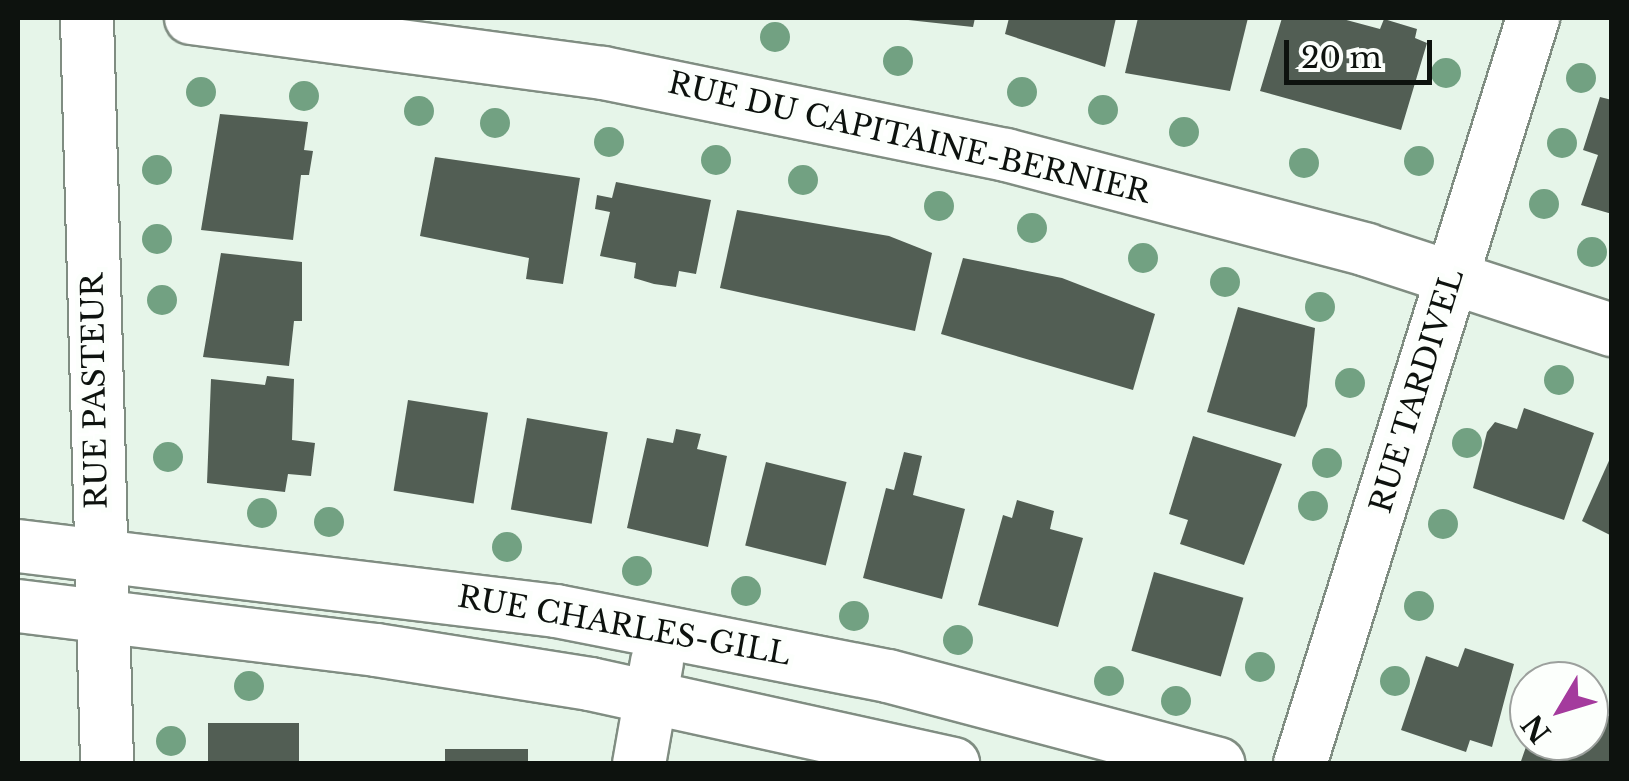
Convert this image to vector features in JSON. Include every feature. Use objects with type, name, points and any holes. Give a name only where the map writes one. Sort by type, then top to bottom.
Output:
[{"type":"street","name":"RUE PASTEUR","points":[[87,18],[107,764]]},
{"type":"street","name":"RUE DU CAPITAINE-BERNIER","points":[[191,18],[431,45],[768,103],[1100,178],[1453,277],[1612,330]]},
{"type":"street","name":"RUE TARDIVEL","points":[[1300,764],[1533,18]]},
{"type":"street","name":"RUE CHARLES-GILL","points":[[18,546],[464,597],[663,632],[888,676],[1219,764]]},
{"type":"street","points":[[18,606],[376,650],[650,696],[953,764]]},
{"type":"street","points":[[639,764],[663,632]]},
{"type":"building","points":[[899,18],[975,18],[973,27],[899,19]]},
{"type":"building","points":[[1009,18],[1116,18],[1105,67],[1005,34]]},
{"type":"building","points":[[1138,18],[1248,18],[1230,91],[1125,73]]},
{"type":"building","points":[[1282,18],[1339,18],[1380,29],[1384,19],[1417,29],[1415,38],[1427,43],[1401,130],[1260,91]]},
{"type":"building","points":[[1600,97],[1612,100],[1612,214],[1581,205],[1598,155],[1583,150]]},
{"type":"building","points":[[220,114],[308,122],[304,150],[313,151],[309,175],[301,175],[293,240],[201,230]]},
{"type":"building","points":[[435,157],[580,178],[563,284],[526,279],[529,258],[420,236]]},
{"type":"building","points":[[616,182],[711,200],[696,274],[679,271],[676,287],[654,284],[634,278],[636,263],[600,256],[610,212],[595,209],[597,195],[612,198]]},
{"type":"building","points":[[737,210],[889,236],[932,253],[915,331],[720,288]]},
{"type":"building","points":[[221,253],[302,262],[302,321],[294,321],[289,366],[203,357]]},
{"type":"building","points":[[963,258],[1062,278],[1155,314],[1133,390],[941,334]]},
{"type":"building","points":[[1238,307],[1315,328],[1307,406],[1295,437],[1207,412]]},
{"type":"building","points":[[267,376],[294,379],[292,440],[315,443],[311,476],[288,474],[285,492],[207,483],[211,379],[265,385]]},
{"type":"building","points":[[408,400],[488,413],[474,504],[394,491]]},
{"type":"building","points":[[1524,408],[1594,433],[1564,520],[1473,488],[1487,432],[1495,422],[1517,429]]},
{"type":"building","points":[[527,418],[608,432],[592,524],[511,510]]},
{"type":"building","points":[[676,429],[701,434],[697,449],[727,456],[708,547],[627,528],[647,438],[673,443]]},
{"type":"building","points":[[1193,436],[1282,464],[1244,565],[1180,544],[1188,520],[1169,514]]},
{"type":"building","points":[[904,452],[922,456],[913,495],[965,509],[942,599],[863,578],[886,488],[894,490]]},
{"type":"building","points":[[1612,454],[1612,536],[1582,521]]},
{"type":"building","points":[[766,462],[847,482],[826,566],[745,545]]},
{"type":"building","points":[[1017,500],[1054,511],[1050,529],[1083,538],[1058,627],[978,605],[1003,515],[1012,518]]},
{"type":"building","points":[[1154,572],[1243,598],[1221,676],[1131,651]]},
{"type":"building","points":[[1465,648],[1509,662],[1509,683],[1492,747],[1470,740],[1466,752],[1401,730],[1426,656],[1458,667]]},
{"type":"building","points":[[1609,716],[1612,719],[1612,764],[1520,764],[1609,761]]},
{"type":"building","points":[[208,723],[299,723],[299,764],[208,764]]},
{"type":"building","points":[[445,749],[528,749],[528,764],[445,764]]}]
